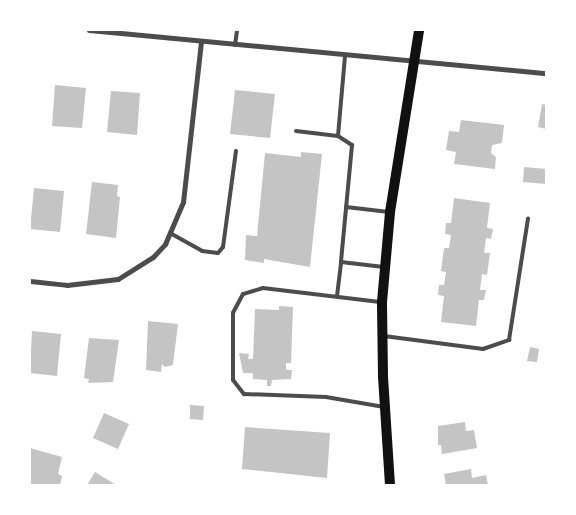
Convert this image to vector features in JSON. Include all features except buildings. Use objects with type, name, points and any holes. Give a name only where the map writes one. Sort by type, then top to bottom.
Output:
[{"type":"main road","points":[[390,485],[384,407],[382,302],[390,212],[419,30]]},
{"type":"street","points":[[90,30],[413,63],[546,73]]},
{"type":"street","points":[[30,281],[67,285],[118,279],[154,258],[170,233],[183,202],[201,41]]},
{"type":"lane","points":[[235,45],[237,30]]},
{"type":"lane","points":[[338,136],[345,56]]},
{"type":"lane","points":[[296,131],[338,136],[352,145],[337,296]]},
{"type":"lane","points":[[170,233],[202,251],[218,252],[223,247],[236,151]]},
{"type":"lane","points":[[346,207],[390,212]]},
{"type":"lane","points":[[382,336],[482,349],[510,340],[528,218]]},
{"type":"lane","points":[[341,262],[386,267]]},
{"type":"lane","points":[[382,302],[263,288],[244,294],[233,312],[233,380],[244,394],[326,398],[384,407]]}]
